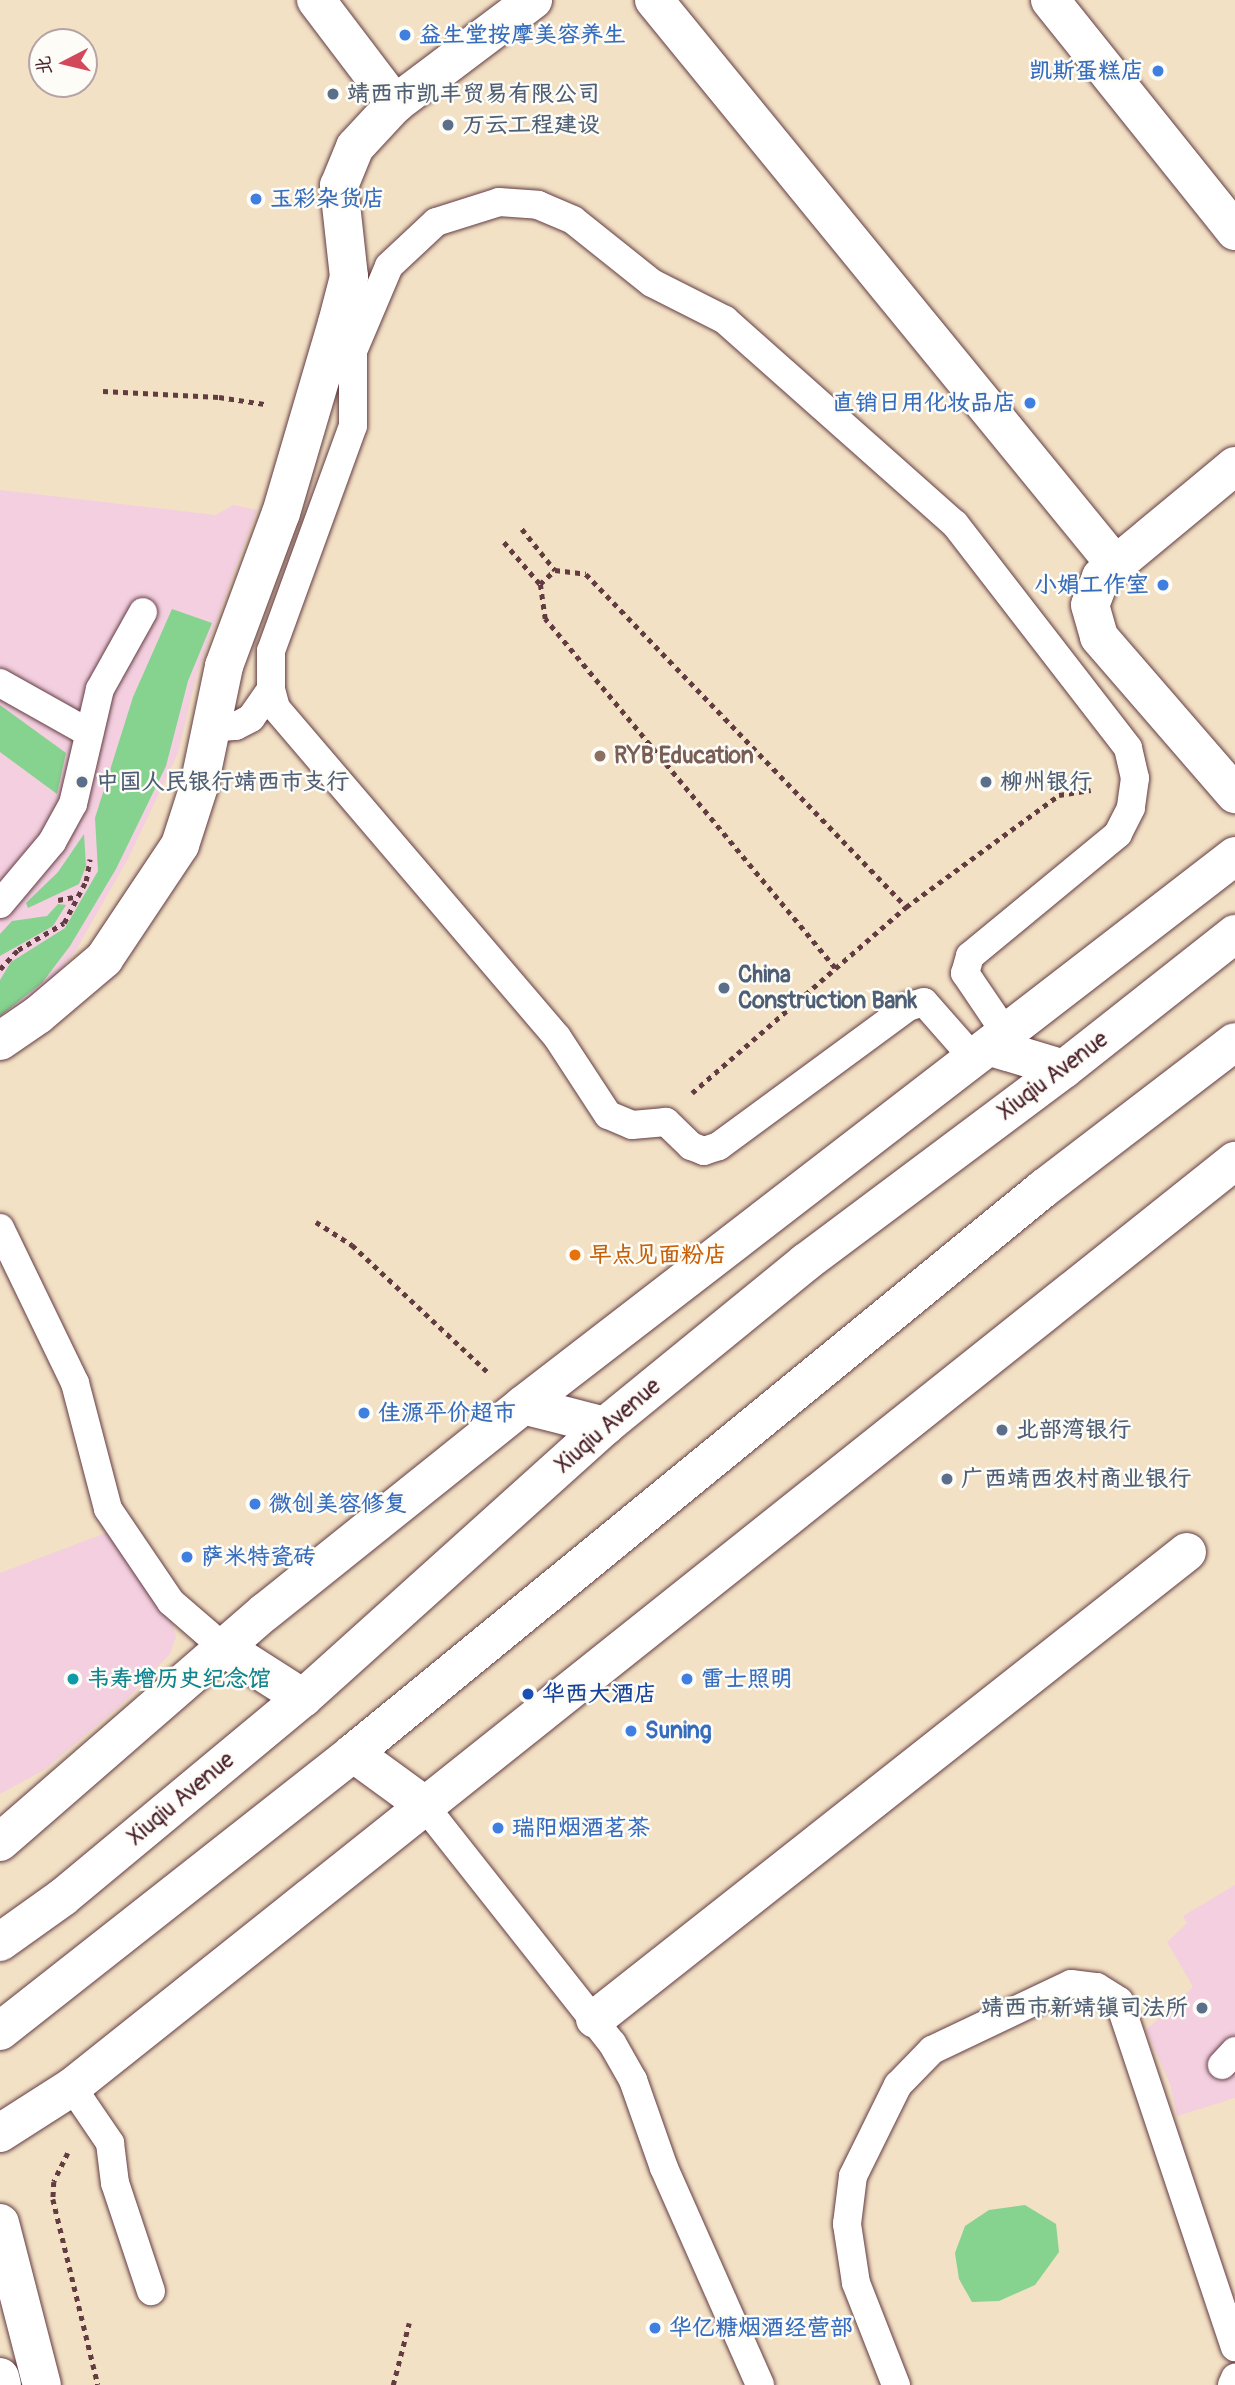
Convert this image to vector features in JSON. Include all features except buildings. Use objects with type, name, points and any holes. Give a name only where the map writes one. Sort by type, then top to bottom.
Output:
[{"type":"street","points":[[316,0],[395,104]]},
{"type":"street","points":[[0,1041],[38,1016],[104,959],[180,845],[200,786],[224,666],[256,584],[310,422],[349,277],[339,186],[355,147],[395,104],[533,0]]},
{"type":"street","points":[[654,0],[1115,564]]},
{"type":"street","points":[[1050,0],[1235,231]]},
{"type":"street","points":[[1235,466],[1115,564],[1093,588],[1090,604],[1100,637],[1235,794]]},
{"type":"street","points":[[0,1842],[510,1393],[991,1047],[1235,856]]},
{"type":"street","name":"Xiuqiu Avenue","points":[[0,1942],[63,1897],[303,1698],[605,1426],[806,1262],[1065,1069],[1235,934]]},
{"type":"street","points":[[0,2031],[353,1753],[1044,1188],[1235,1042]]},
{"type":"street","points":[[991,1047],[1065,1069]]},
{"type":"street","points":[[0,2133],[72,2087],[423,1804],[1235,1161]]},
{"type":"street","points":[[510,1393],[605,1426]]},
{"type":"street","points":[[596,2019],[1187,1552]]},
{"type":"street","points":[[223,1647],[303,1698]]},
{"type":"street","points":[[353,1753],[423,1804]]},
{"type":"street","points":[[0,2223],[42,2385]]},
{"type":"street","points":[[0,2377],[2,2385]]},
{"type":"lane","points":[[499,202],[538,205],[573,220],[652,283],[724,320],[955,524],[1128,748],[1135,778],[1131,808],[1118,834],[970,956],[965,973],[991,1047],[924,1002],[908,1007],[719,1146],[704,1150],[691,1146],[666,1122],[632,1125],[608,1115],[557,1037],[276,708],[271,690],[271,651],[353,426],[352,351],[389,266],[436,222],[499,202]]},
{"type":"lane","points":[[0,904],[11,881],[52,842],[73,804],[100,689],[142,612]]},
{"type":"lane","points":[[0,683],[89,733]]},
{"type":"lane","points":[[211,728],[236,726],[251,718],[271,690]]},
{"type":"lane","points":[[0,1228],[75,1383],[97,1479],[113,1519],[171,1602],[223,1647]]},
{"type":"lane","points":[[423,1804],[596,2019],[633,2080],[664,2168],[760,2385]]},
{"type":"lane","points":[[896,2385],[856,2283],[848,2224],[853,2176],[871,2133],[898,2085],[932,2050],[1071,1984],[1097,1987],[1119,2001],[1235,2347]]},
{"type":"lane","points":[[72,2087],[112,2150],[115,2183],[151,2291]]},
{"type":"lane","points":[[1232,2385],[1235,2378]]},
{"type":"path","points":[[103,391],[250,401],[310,422]]},
{"type":"path","points":[[522,529],[555,570]]},
{"type":"path","points":[[504,542],[540,584],[545,619],[835,968]]},
{"type":"path","points":[[540,584],[555,570],[569,568],[586,574],[906,907]]},
{"type":"path","points":[[666,1122],[673,1110],[906,907],[1059,795],[1098,791],[1131,808]]},
{"type":"path","points":[[316,1222],[352,1245],[510,1393]]},
{"type":"path","points":[[96,2121],[63,2161],[53,2200],[98,2385]]},
{"type":"path","points":[[393,2385],[409,2323]]},
{"type":"shaded area","name":"中国人民银行靖西市支行","points":[[0,490],[216,515],[233,505],[257,510],[197,673],[178,753],[129,857],[76,950],[56,975],[0,1022]]},
{"type":"shaded area","name":"韦寿增历史纪念馆","points":[[111,1531],[171,1619],[176,1637],[170,1654],[122,1704],[44,1770],[0,1794],[0,1573]]},
{"type":"shaded area","name":"靖西市新靖镇司法所","points":[[1235,1885],[1235,2098],[1177,2116],[1170,2084],[1146,2030],[1193,1987],[1167,1942],[1187,1923],[1183,1916]]},
{"type":"green space","points":[[172,609],[212,623],[188,681],[166,766],[116,869],[70,946],[42,983],[0,1016],[0,980],[11,962],[65,928],[98,871],[95,818],[133,697]]},
{"type":"green space","points":[[0,705],[66,753],[57,794],[0,752]]},
{"type":"green space","points":[[84,834],[86,866],[79,884],[28,908],[26,903],[58,872]]},
{"type":"green space","points":[[58,904],[66,905],[53,926],[0,956],[0,934],[12,921],[47,916]]},
{"type":"green space","points":[[1025,2205],[1056,2224],[1059,2252],[1035,2285],[999,2301],[972,2302],[959,2279],[955,2253],[965,2226],[989,2210]]},
{"type":"place","name":"益生堂按摩美容养生","points":[[405,35]]},
{"type":"place","name":"凯斯蛋糕店","points":[[1158,71]]},
{"type":"place","name":"靖西市凯丰贸易有限公司","points":[[333,94]]},
{"type":"place","name":"万云工程建设","points":[[448,125]]},
{"type":"place","name":"玉彩杂货店","points":[[256,199]]},
{"type":"place","name":"直销日用化妆品店","points":[[1030,403]]},
{"type":"place","name":"小娟工作室","points":[[1163,585]]},
{"type":"place","name":"RYB Education","points":[[600,756]]},
{"type":"place","name":"中国人民银行靖西市支行","points":[[82,782]]},
{"type":"place","name":"柳州银行","points":[[986,782]]},
{"type":"place","name":"China Construction Bank","points":[[724,988]]},
{"type":"place","name":"早点见面粉店","points":[[575,1255]]},
{"type":"place","name":"佳源平价超市","points":[[364,1413]]},
{"type":"place","name":"北部湾银行","points":[[1002,1430]]},
{"type":"place","name":"广西靖西农村商业银行","points":[[947,1479]]},
{"type":"place","name":"微创美容修复","points":[[255,1504]]},
{"type":"place","name":"萨米特瓷砖","points":[[187,1557]]},
{"type":"place","name":"韦寿增历史纪念馆","points":[[73,1679]]},
{"type":"place","name":"雷士照明","points":[[687,1679]]},
{"type":"place","name":"华西大酒店","points":[[528,1694]]},
{"type":"place","name":"Suning","points":[[631,1731]]},
{"type":"place","name":"瑞阳烟酒茗茶","points":[[498,1828]]},
{"type":"place","name":"靖西市新靖镇司法所","points":[[1202,2008]]},
{"type":"place","name":"华亿糖烟酒经营部","points":[[655,2328]]}]
